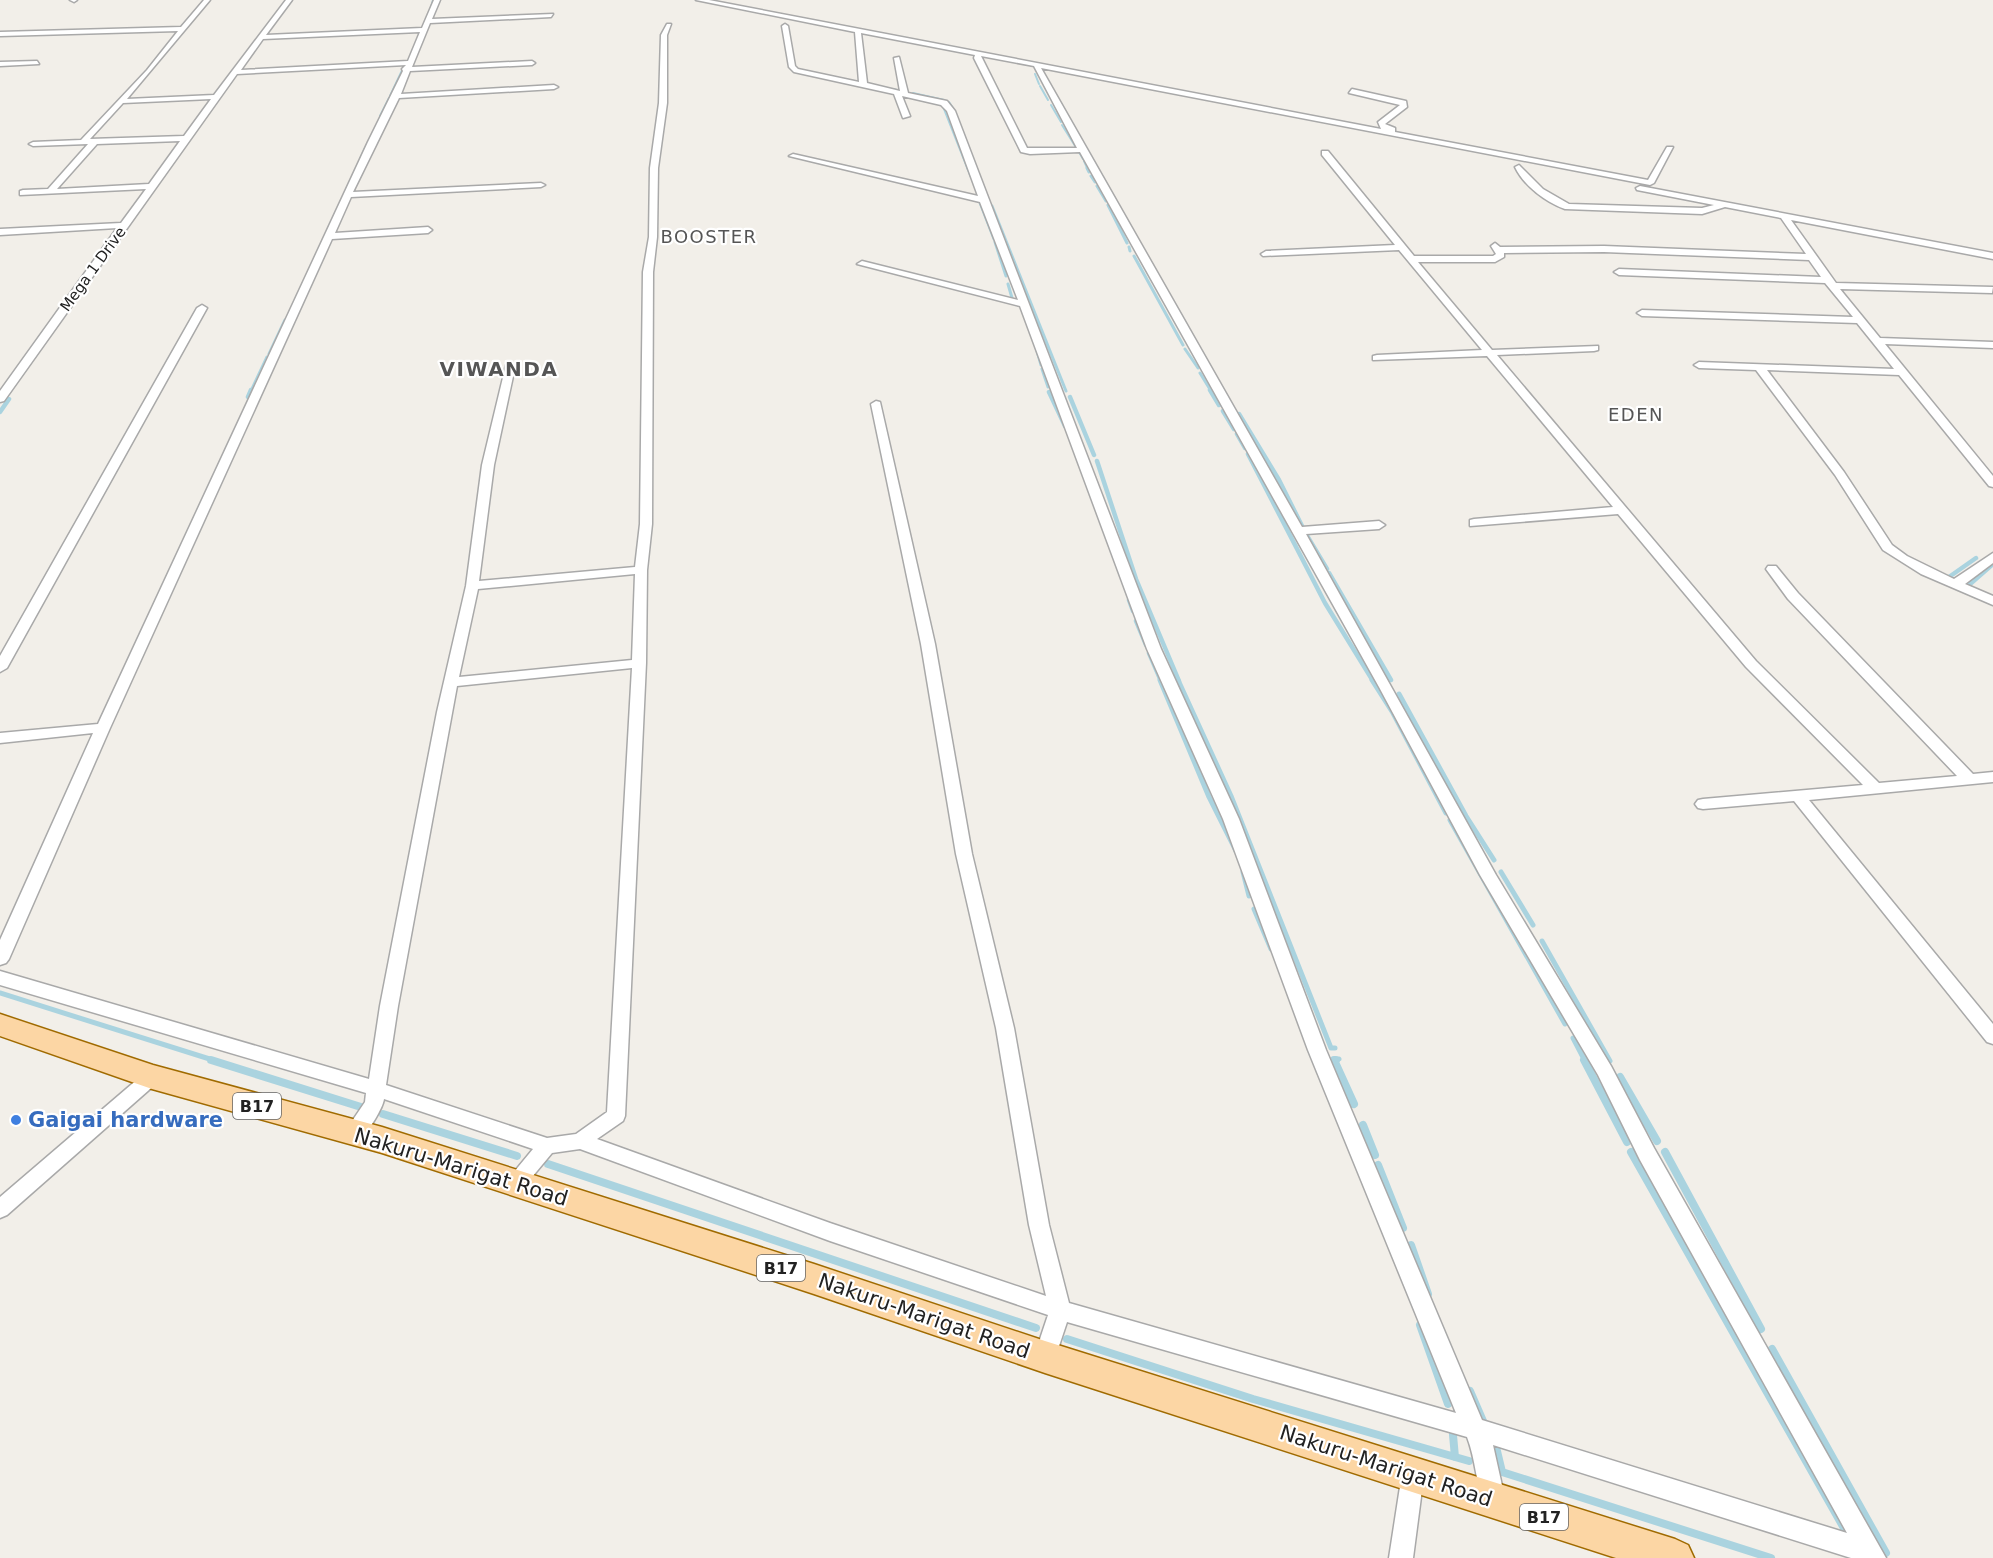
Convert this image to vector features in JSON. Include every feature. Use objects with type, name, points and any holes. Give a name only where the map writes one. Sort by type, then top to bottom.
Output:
[{"type":"main road","name":"Nakuru-Marigat Road","points":[[0,1025],[152,1077],[354,1133],[515,1183],[825,1282],[1045,1357],[1675,1558]]},
{"type":"street","points":[[81,143],[121,101],[207,0]]},
{"type":"street","name":"Mega 1 Drive","points":[[0,399],[186,138],[289,0]]},
{"type":"street","points":[[0,959],[103,728],[348,195],[396,96],[437,0]]},
{"type":"street","points":[[699,0],[1993,256]]},
{"type":"street","points":[[429,21],[551,15]]},
{"type":"street","points":[[0,978],[376,1089],[547,1146],[580,1141],[616,1116],[639,663],[641,570],[646,524],[648,272],[653,237],[654,168],[663,102],[664,35],[669,26]]},
{"type":"street","points":[[784,26],[792,67],[796,71],[904,93],[947,105],[1074,432],[1154,649],[1231,819],[1317,1050],[1472,1428],[1483,1449],[1494,1502]]},
{"type":"street","points":[[0,34],[183,29]]},
{"type":"street","points":[[262,37],[425,30]]},
{"type":"street","points":[[858,33],[862,81],[865,85]]},
{"type":"street","points":[[978,55],[977,58],[1024,150],[1030,152],[1081,150]]},
{"type":"street","points":[[897,58],[904,93]]},
{"type":"street","points":[[0,64],[37,63]]},
{"type":"street","points":[[237,72],[532,63]]},
{"type":"street","points":[[1037,66],[1081,150],[1386,687],[1488,875],[1605,1071],[1658,1174],[1874,1558]]},
{"type":"street","points":[[396,96],[554,87]]},
{"type":"street","points":[[1352,91],[1403,103],[1404,105],[1381,124],[1384,128],[1630,176],[1653,187]]},
{"type":"street","points":[[904,93],[898,94],[906,116]]},
{"type":"street","points":[[121,101],[218,97]]},
{"type":"street","points":[[33,144],[186,138]]},
{"type":"street","points":[[50,192],[94,142]]},
{"type":"street","points":[[1653,187],[1670,149]]},
{"type":"street","points":[[1325,153],[1620,510],[1692,591],[1750,664],[1875,788]]},
{"type":"street","points":[[793,156],[984,200]]},
{"type":"street","points":[[1653,187],[1519,166],[1518,168],[1524,177],[1547,195],[1568,207],[1702,211],[1725,204]]},
{"type":"street","points":[[348,195],[541,185]]},
{"type":"street","points":[[23,193],[153,186]]},
{"type":"street","points":[[1784,216],[1811,258],[1900,372],[1987,469],[1993,484]]},
{"type":"street","points":[[0,232],[125,225]]},
{"type":"street","points":[[331,236],[428,230]]},
{"type":"street","points":[[1266,254],[1402,247]]},
{"type":"street","points":[[1411,259],[1496,259],[1501,255],[1496,247],[1811,258]]},
{"type":"street","points":[[862,264],[1023,304]]},
{"type":"street","points":[[1619,272],[1992,291]]},
{"type":"street","points":[[0,668],[202,308]]},
{"type":"street","points":[[1642,313],[1861,320]]},
{"type":"street","points":[[1876,340],[1993,345]]},
{"type":"street","points":[[1377,358],[1594,348]]},
{"type":"street","points":[[1699,365],[1900,372]]},
{"type":"street","points":[[354,1133],[375,1104],[450,682],[472,585],[488,465],[510,367]]},
{"type":"street","points":[[1759,367],[1840,474],[1887,547],[1925,571],[1993,601]]},
{"type":"street","points":[[876,404],[928,644],[964,854],[1005,1028],[1039,1225],[1060,1310],[1045,1357]]},
{"type":"street","points":[[1474,524],[1620,510]]},
{"type":"street","points":[[1297,531],[1379,525]]},
{"type":"street","points":[[1956,584],[1993,557]]},
{"type":"street","points":[[1772,569],[1793,596],[1970,780]]},
{"type":"street","points":[[472,585],[641,570]]},
{"type":"street","points":[[450,682],[639,663]]},
{"type":"street","points":[[0,738],[103,728]]},
{"type":"street","points":[[1703,804],[1993,777]]},
{"type":"street","points":[[1798,796],[1993,1037]]},
{"type":"street","points":[[0,1209],[152,1077]]},
{"type":"street","points":[[580,1141],[830,1232],[1060,1310],[1472,1428],[1854,1547]]},
{"type":"street","points":[[515,1183],[547,1146]]},
{"type":"street","points":[[1401,1558],[1413,1474]]},
{"type":"waterway","points":[[430,11],[433,0]]},
{"type":"waterway","points":[[390,96],[405,64]]},
{"type":"waterway","points":[[1035,74],[1039,84]]},
{"type":"waterway","points":[[1040,86],[1048,100]]},
{"type":"waterway","points":[[893,89],[900,91]]},
{"type":"waterway","points":[[913,93],[944,100]]},
{"type":"waterway","points":[[380,116],[389,98]]},
{"type":"waterway","points":[[949,102],[953,108]]},
{"type":"waterway","points":[[942,104],[968,170]]},
{"type":"waterway","points":[[1051,105],[1061,122]]},
{"type":"waterway","points":[[1062,125],[1077,149]]},
{"type":"waterway","points":[[360,159],[365,148]]},
{"type":"waterway","points":[[1079,152],[1083,159]]},
{"type":"waterway","points":[[1084,161],[1088,170]]},
{"type":"waterway","points":[[968,168],[971,176]]},
{"type":"waterway","points":[[1091,176],[1095,182]]},
{"type":"waterway","points":[[1097,186],[1106,201]]},
{"type":"waterway","points":[[979,200],[994,239]]},
{"type":"waterway","points":[[1108,205],[1127,243]]},
{"type":"waterway","points":[[992,206],[1066,391]]},
{"type":"waterway","points":[[995,242],[1006,276]]},
{"type":"waterway","points":[[1129,247],[1130,251]]},
{"type":"waterway","points":[[1134,256],[1183,345]]},
{"type":"waterway","points":[[1008,284],[1012,298]]},
{"type":"waterway","points":[[269,354],[285,320]]},
{"type":"waterway","points":[[1036,347],[1041,365]]},
{"type":"waterway","points":[[1185,349],[1198,368]]},
{"type":"waterway","points":[[251,391],[267,357]]},
{"type":"waterway","points":[[1042,369],[1048,387]]},
{"type":"waterway","points":[[1200,373],[1211,391]]},
{"type":"waterway","points":[[248,397],[251,390]]},
{"type":"waterway","points":[[1210,390],[1219,405]]},
{"type":"waterway","points":[[1049,392],[1065,426]]},
{"type":"waterway","points":[[1070,397],[1094,455]]},
{"type":"waterway","points":[[0,412],[9,399]]},
{"type":"waterway","points":[[1223,411],[1234,429]]},
{"type":"waterway","points":[[1239,414],[1279,480],[1303,528]]},
{"type":"waterway","points":[[1237,434],[1245,448]]},
{"type":"waterway","points":[[1248,454],[1325,603],[1373,681]]},
{"type":"waterway","points":[[1097,461],[1136,579],[1179,681]]},
{"type":"waterway","points":[[1306,534],[1327,569]]},
{"type":"waterway","points":[[1949,577],[1976,558]]},
{"type":"waterway","points":[[1969,585],[1993,564]]},
{"type":"waterway","points":[[1329,573],[1391,680]]},
{"type":"waterway","points":[[1129,600],[1133,611]]},
{"type":"waterway","points":[[1136,621],[1146,645]]},
{"type":"waterway","points":[[1149,653],[1161,681]]},
{"type":"waterway","points":[[1160,680],[1209,797],[1236,851]]},
{"type":"waterway","points":[[1178,680],[1231,796],[1331,1048],[1335,1048]]},
{"type":"waterway","points":[[1372,680],[1393,713],[1446,813]]},
{"type":"waterway","points":[[1399,694],[1466,816],[1494,860]]},
{"type":"waterway","points":[[1450,820],[1565,1024]]},
{"type":"waterway","points":[[1243,872],[1249,896]]},
{"type":"waterway","points":[[1501,872],[1533,925]]},
{"type":"waterway","points":[[1254,909],[1271,949]]},
{"type":"waterway","points":[[1542,941],[1610,1061]]},
{"type":"waterway","points":[[0,993],[216,1061]]},
{"type":"waterway","points":[[1573,1038],[1585,1061]]},
{"type":"waterway","points":[[1334,1061],[1339,1059]]},
{"type":"waterway","points":[[211,1060],[361,1107]]},
{"type":"waterway","points":[[1584,1060],[1627,1142]]},
{"type":"waterway","points":[[1334,1061],[1354,1104]]},
{"type":"waterway","points":[[1620,1077],[1657,1141]]},
{"type":"waterway","points":[[383,1114],[517,1156]]},
{"type":"waterway","points":[[1363,1125],[1375,1155]]},
{"type":"waterway","points":[[1631,1152],[1849,1537]]},
{"type":"waterway","points":[[1665,1152],[1761,1329]]},
{"type":"waterway","points":[[548,1164],[1036,1328]]},
{"type":"waterway","points":[[1378,1165],[1403,1228]]},
{"type":"waterway","points":[[1411,1245],[1428,1294]]},
{"type":"waterway","points":[[1420,1325],[1448,1404]]},
{"type":"waterway","points":[[1067,1339],[1253,1399],[1455,1457]]},
{"type":"waterway","points":[[1772,1349],[1886,1553]]},
{"type":"waterway","points":[[1470,1391],[1483,1421]]},
{"type":"waterway","points":[[1453,1435],[1455,1457]]},
{"type":"waterway","points":[[1496,1447],[1502,1472],[1771,1558]]},
{"type":"waterway","points":[[1455,1457],[1469,1461]]},
{"type":"place","name":"Gaigai hardware","points":[[16,1120]]},
{"type":"district","name":"BOOSTER","points":[[709,236]]},
{"type":"district","name":"VIWANDA","points":[[499,369]]},
{"type":"district","name":"EDEN","points":[[1636,414]]}]
